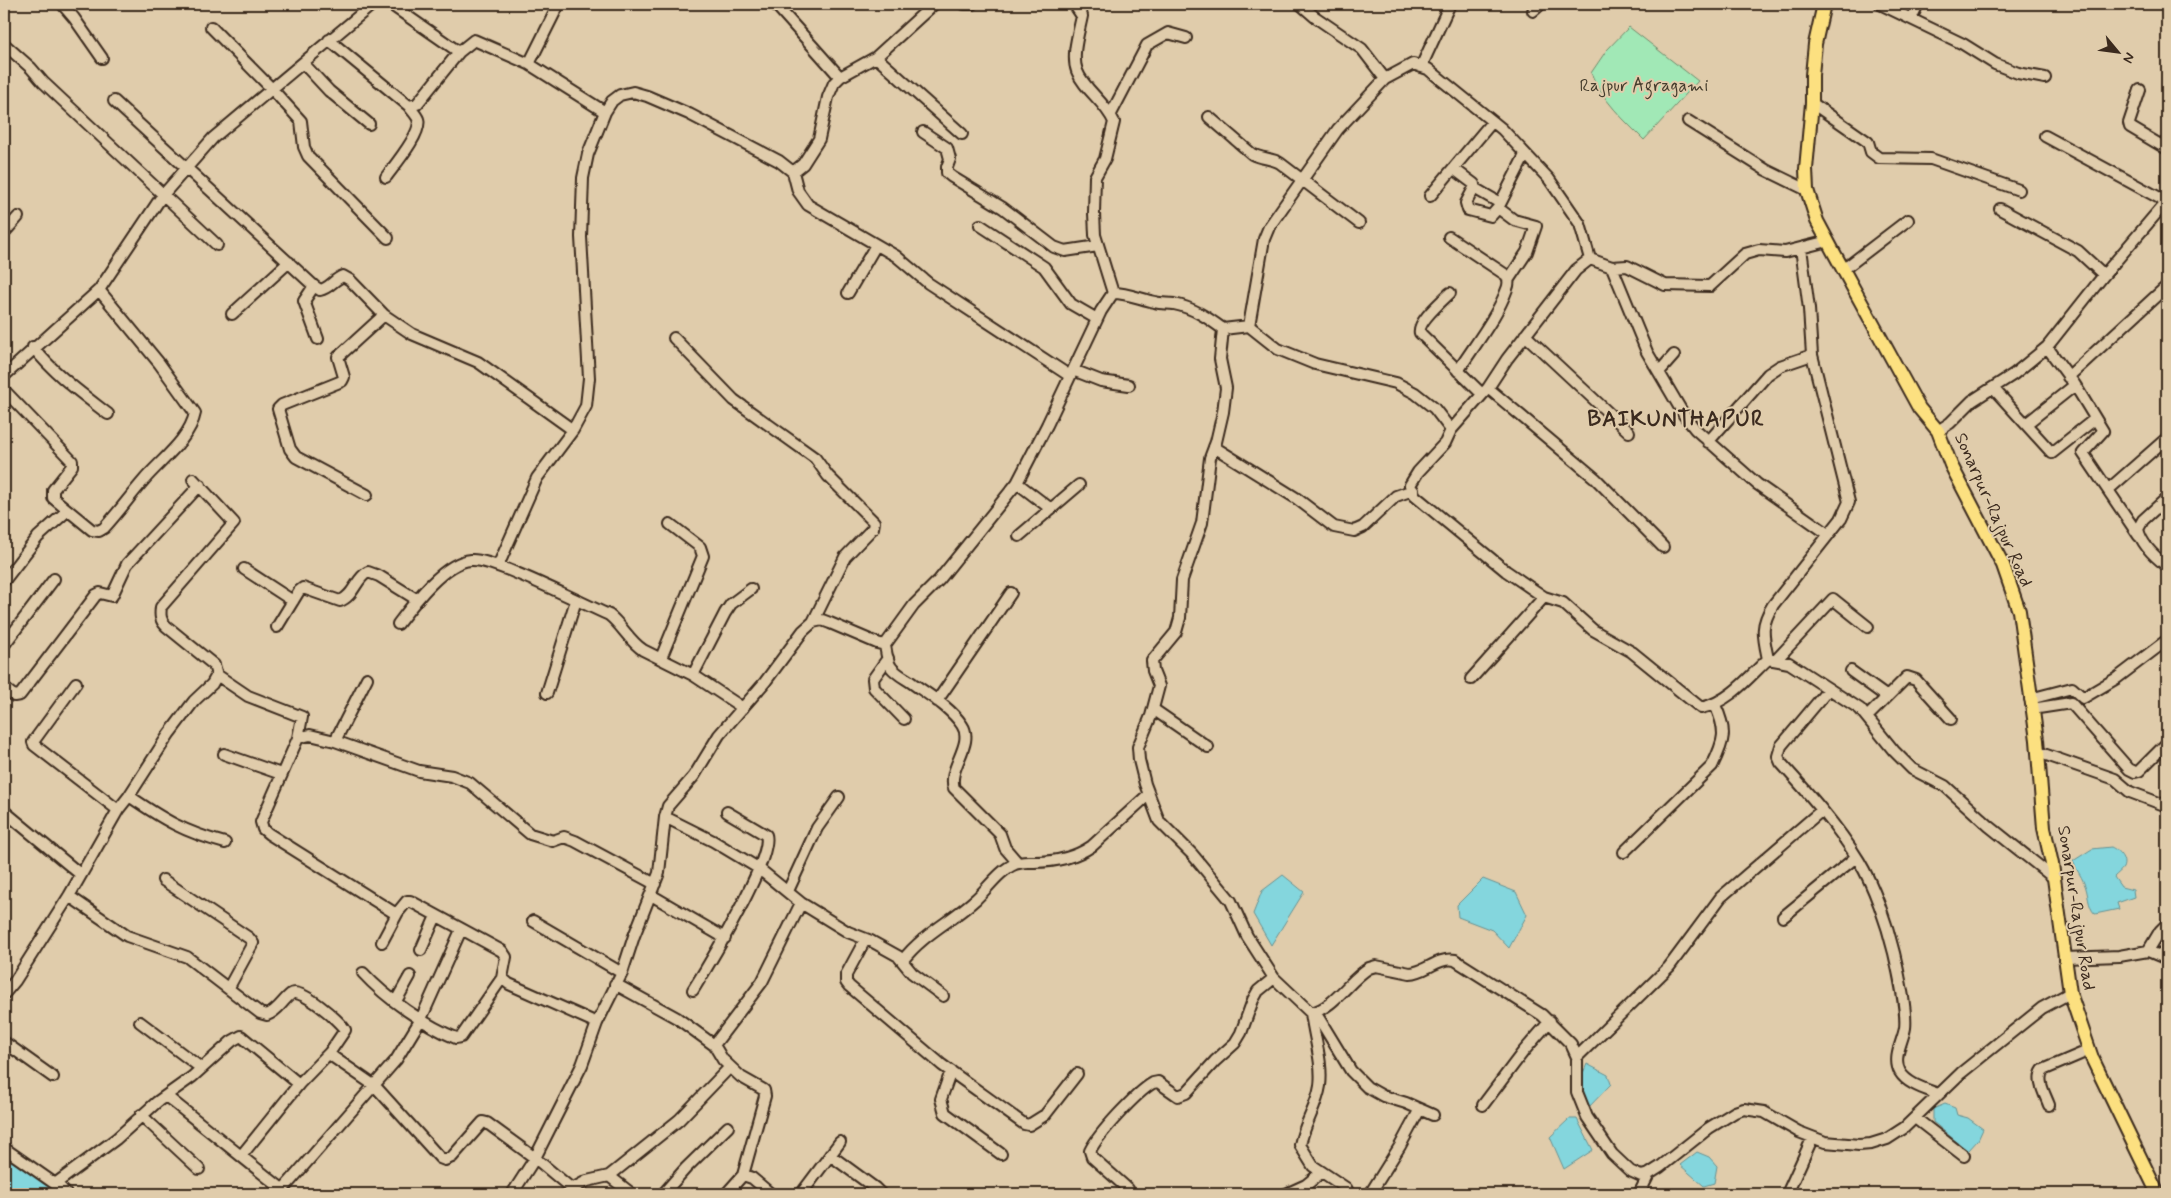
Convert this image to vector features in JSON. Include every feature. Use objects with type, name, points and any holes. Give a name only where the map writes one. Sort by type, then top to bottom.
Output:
[{"type":"main road","name":"Sonarpur-Rajpur Road","points":[[1824,4],[1815,44],[1812,75],[1812,103],[1806,169],[1807,190],[1818,221],[1919,408],[1938,431],[1951,465],[2003,566],[2019,612],[2038,752],[2044,828],[2054,878],[2070,993],[2090,1050],[2158,1194]]},
{"type":"street","points":[[62,4],[102,58]]},
{"type":"street","points":[[4,376],[33,347],[99,290],[162,196],[213,138],[374,4]]},
{"type":"street","points":[[390,4],[459,52]]},
{"type":"street","points":[[529,64],[559,4]]},
{"type":"street","points":[[775,4],[840,77]]},
{"type":"street","points":[[793,172],[803,164],[819,139],[828,97],[834,83],[840,77],[876,57],[934,4]]},
{"type":"street","points":[[964,4],[972,4]]},
{"type":"street","points":[[1018,863],[1005,848],[1000,834],[954,788],[953,779],[966,734],[961,723],[937,701],[897,674],[890,665],[885,645],[908,612],[940,580],[1017,483],[1097,319],[1112,293],[1095,235],[1095,177],[1112,138],[1114,122],[1111,114],[1077,71],[1075,57],[1082,16],[1074,4]]},
{"type":"street","points":[[1300,4],[1315,17],[1362,49],[1385,79]]},
{"type":"street","points":[[1421,67],[1450,4]]},
{"type":"street","points":[[1533,11],[1541,4]]},
{"type":"street","points":[[1880,4],[1963,44],[1995,64],[2018,73],[2045,78]]},
{"type":"street","points":[[1911,19],[1918,4]]},
{"type":"street","points":[[211,27],[272,88],[301,121],[304,147],[308,156],[388,238]]},
{"type":"street","points":[[1111,114],[1147,45],[1168,33],[1186,38]]},
{"type":"street","points":[[329,40],[409,106],[418,119],[418,128],[412,140],[386,177]]},
{"type":"street","points":[[409,106],[417,104],[459,52],[474,40],[529,64],[605,112]]},
{"type":"street","points":[[4,44],[162,196],[217,245]]},
{"type":"street","points":[[876,57],[962,134]]},
{"type":"street","points":[[303,63],[329,91],[369,124]]},
{"type":"street","points":[[1249,326],[1264,239],[1269,227],[1338,129],[1385,79],[1413,64],[1428,70],[1502,129],[1549,180],[1580,224],[1590,259]]},
{"type":"street","points":[[2140,90],[2128,123],[2130,127],[2167,149]]},
{"type":"street","points":[[498,566],[537,478],[573,430],[586,406],[589,378],[581,237],[583,178],[588,154],[605,112],[612,101],[620,95],[634,92],[647,96],[767,154],[793,172],[798,192],[808,205],[896,256],[928,283],[1072,373],[1101,381],[1129,385]]},
{"type":"street","points":[[114,101],[314,286],[320,290],[327,289],[336,279],[343,276],[350,280],[384,315],[412,334],[478,362],[573,430]]},
{"type":"street","points":[[1812,103],[1868,142],[1871,152],[1879,158],[1931,159],[2019,190]]},
{"type":"street","points":[[1210,117],[1252,154],[1258,157],[1270,158],[1359,224]]},
{"type":"street","points":[[1688,121],[1766,170],[1807,190]]},
{"type":"street","points":[[1430,196],[1492,122]]},
{"type":"street","points":[[923,132],[946,148],[950,159],[946,167],[947,173],[1002,208],[1054,247],[1065,251],[1098,246]]},
{"type":"street","points":[[1938,431],[1950,423],[1972,401],[1993,388],[2047,347],[2104,275],[2167,202],[2045,136]]},
{"type":"street","points":[[1474,188],[1466,203],[1468,210],[1491,216],[1499,205],[1525,154]]},
{"type":"street","points":[[1454,169],[1474,184],[1474,188],[1499,205],[1514,220],[1536,226],[1527,252],[1509,280],[1508,289],[1458,371]]},
{"type":"street","points":[[2000,209],[2078,251],[2104,275]]},
{"type":"street","points":[[4,233],[18,217]]},
{"type":"street","points":[[1844,269],[1908,220]]},
{"type":"street","points":[[980,225],[1044,267],[1071,304],[1097,319]]},
{"type":"street","points":[[1449,237],[1506,274],[1509,280]]},
{"type":"street","points":[[1590,259],[1612,267],[1627,266],[1665,285],[1710,286],[1744,254],[1759,250],[1785,252],[1828,240]]},
{"type":"street","points":[[848,293],[876,244]]},
{"type":"street","points":[[1772,659],[1762,629],[1766,617],[1773,605],[1841,519],[1849,502],[1812,355],[1809,309],[1801,248]]},
{"type":"street","points":[[1590,259],[1576,270],[1485,391],[1451,430],[1445,443],[1418,472],[1410,485],[1415,496],[1506,570],[1544,597],[1563,604],[1593,630],[1632,652],[1701,708],[1715,705],[1732,693],[1772,659],[1833,599],[1868,627]]},
{"type":"street","points":[[232,314],[289,262]]},
{"type":"street","points":[[1612,267],[1637,330],[1684,415],[1708,442],[1757,484],[1828,534]]},
{"type":"street","points":[[314,286],[304,301],[318,339]]},
{"type":"street","points":[[2026,424],[2167,286]]},
{"type":"street","points":[[4,390],[72,461],[72,466],[52,494],[53,498],[92,530],[99,531],[104,528],[145,479],[173,450],[193,421],[195,413],[159,362],[99,290]]},
{"type":"street","points":[[1112,293],[1140,297],[1156,303],[1186,307],[1199,312],[1223,329],[1249,326],[1278,349],[1315,364],[1396,383],[1415,393],[1434,408],[1451,430]]},
{"type":"street","points":[[1450,293],[1422,323],[1419,329],[1425,340],[1458,371],[1595,478],[1663,547]]},
{"type":"street","points":[[367,495],[302,462],[296,457],[290,450],[278,410],[282,405],[342,381],[344,377],[338,357],[384,315]]},
{"type":"street","points":[[1223,329],[1224,339],[1220,360],[1226,388],[1223,412],[1210,458],[1202,523],[1182,580],[1180,618],[1176,632],[1152,661],[1153,671],[1159,686],[1153,709],[1138,747],[1141,771],[1148,794],[1160,821],[1192,854],[1231,901],[1247,936],[1274,978],[1313,1012],[1351,1072],[1367,1087],[1383,1096],[1406,1103],[1433,1115]]},
{"type":"street","points":[[1526,335],[1628,432]]},
{"type":"street","points":[[512,1194],[535,1158],[582,1065],[597,1023],[622,974],[644,908],[656,884],[662,856],[665,817],[668,806],[694,776],[719,735],[765,682],[803,631],[813,622],[845,557],[873,528],[874,522],[828,476],[815,458],[734,400],[674,338]]},
{"type":"street","points":[[33,347],[58,374],[108,414]]},
{"type":"street","points":[[2047,347],[2072,381],[2103,431],[2083,453],[2139,536],[2157,559],[2167,566]]},
{"type":"street","points":[[1659,372],[1674,355]]},
{"type":"street","points":[[1708,442],[1768,374],[1780,366],[1812,355]]},
{"type":"street","points":[[1993,388],[2052,453],[2095,419]]},
{"type":"street","points":[[2109,489],[2167,438]]},
{"type":"street","points":[[1214,447],[1296,498],[1334,527],[1354,531],[1363,527],[1396,496],[1413,490]]},
{"type":"street","points":[[4,688],[14,696],[20,694],[96,596],[100,593],[112,596],[127,564],[197,482],[234,523],[161,606],[162,622],[214,665],[217,674],[248,696],[302,717],[298,738],[261,822],[263,829],[383,907],[393,912],[398,912]]},
{"type":"street","points":[[1017,483],[1051,509]]},
{"type":"street","points":[[1018,536],[1079,485]]},
{"type":"street","points":[[2139,536],[2138,529],[2143,520],[2167,498]]},
{"type":"street","points":[[4,581],[38,537],[67,511]]},
{"type":"street","points":[[661,658],[703,556],[700,547],[670,524]]},
{"type":"street","points":[[398,624],[416,599],[434,580],[460,563],[472,560],[498,566],[609,615],[617,621],[636,645],[693,675],[743,708]]},
{"type":"street","points":[[244,569],[293,601]]},
{"type":"street","points":[[277,627],[303,588],[340,601],[350,595],[364,574],[368,572],[379,576],[416,599]]},
{"type":"street","points":[[4,645],[54,579]]},
{"type":"street","points":[[693,675],[731,604],[751,589]]},
{"type":"street","points":[[937,701],[1011,593]]},
{"type":"street","points":[[1472,678],[1544,597]]},
{"type":"street","points":[[548,693],[576,600]]},
{"type":"street","points":[[813,622],[822,620],[885,645]]},
{"type":"street","points":[[2031,704],[2072,688],[2083,698],[2117,678],[2167,640]]},
{"type":"street","points":[[888,658],[873,679],[874,688],[904,719]]},
{"type":"street","points":[[1772,659],[1790,663],[1828,690],[1860,709],[1894,751],[1912,769],[1945,786],[1989,826],[2054,878]]},
{"type":"street","points":[[1851,671],[1887,697]]},
{"type":"street","points":[[4,994],[15,981],[69,896],[118,810],[169,734],[194,701],[212,684],[217,674]]},
{"type":"street","points":[[1867,717],[1908,677],[1912,677],[1951,719]]},
{"type":"street","points":[[335,741],[366,678]]},
{"type":"street","points":[[76,683],[39,731],[34,745],[118,810]]},
{"type":"street","points":[[1828,690],[1784,741],[1778,751],[1781,763],[1822,810],[1856,857],[1870,884],[1894,953],[1905,1012],[1905,1028],[1897,1061],[1898,1070],[1904,1078],[1938,1094]]},
{"type":"street","points":[[2031,704],[2071,703],[2129,768],[2135,772],[2139,771],[2167,743]]},
{"type":"street","points":[[1624,852],[1712,766],[1719,752],[1724,732],[1723,723],[1715,705]]},
{"type":"street","points":[[1153,709],[1208,747]]},
{"type":"street","points":[[298,738],[310,735],[335,741],[419,771],[452,776],[470,783],[530,834],[553,841],[564,837],[575,841],[656,884]]},
{"type":"street","points":[[2038,752],[2115,779],[2130,792],[2167,806]]},
{"type":"street","points":[[224,754],[281,774]]},
{"type":"street","points":[[903,960],[920,940],[970,904],[1006,870],[1018,863],[1035,862],[1082,853],[1148,794]]},
{"type":"street","points":[[129,796],[175,826],[198,836],[225,843]]},
{"type":"street","points":[[788,891],[817,828],[839,797]]},
{"type":"street","points":[[1576,1057],[1669,966],[1721,897],[1822,810]]},
{"type":"street","points":[[4,811],[80,874]]},
{"type":"street","points":[[693,990],[725,938],[758,868],[768,841],[766,835],[727,812]]},
{"type":"street","points":[[665,817],[714,841],[758,868],[801,903],[848,932],[871,941],[903,960],[912,973],[943,996]]},
{"type":"street","points":[[1783,917],[1856,857]]},
{"type":"street","points":[[163,880],[249,938],[253,944],[229,988]]},
{"type":"street","points":[[652,895],[725,938]]},
{"type":"street","points":[[69,896],[127,936],[187,957],[260,1012],[267,1015],[274,1012],[291,994],[296,992],[306,996],[343,1026],[345,1030],[330,1052],[299,1084],[241,1156]]},
{"type":"street","points":[[363,973],[374,985],[422,1019],[456,1038],[461,1037],[502,978],[506,957],[502,951],[410,901],[407,901],[398,912],[382,942]]},
{"type":"street","points":[[714,1045],[762,982],[801,903]]},
{"type":"street","points":[[421,950],[436,916]]},
{"type":"street","points":[[533,921],[622,974]]},
{"type":"street","points":[[2148,951],[2160,931],[2167,924]]},
{"type":"street","points":[[166,1096],[241,1156],[280,1192],[396,1060],[422,1019],[461,930]]},
{"type":"street","points":[[865,940],[846,976],[846,982],[951,1071],[1024,1124],[1029,1125],[1045,1115],[1077,1074]]},
{"type":"street","points":[[2065,958],[2119,956],[2148,951],[2167,958]]},
{"type":"street","points":[[1313,1012],[1332,1000],[1368,968],[1376,966],[1402,973],[1416,973],[1446,958],[1455,960],[1488,979],[1550,1021],[1570,1044],[1576,1057],[1577,1092],[1587,1117],[1602,1141],[1630,1171],[1641,1176],[1649,1174],[1671,1160],[1709,1128],[1735,1112],[1744,1109],[1764,1112],[1812,1139],[1844,1145],[1871,1144],[1888,1138],[1915,1118],[1961,1073],[2042,1008],[2070,993]]},
{"type":"street","points":[[396,1000],[410,976]]},
{"type":"street","points":[[502,978],[509,984],[597,1023]]},
{"type":"street","points":[[1128,1189],[1092,1157],[1090,1151],[1093,1144],[1119,1115],[1153,1083],[1158,1082],[1178,1096],[1186,1093],[1235,1042],[1241,1033],[1256,996],[1274,978]]},
{"type":"street","points":[[616,984],[677,1018],[714,1045],[723,1060],[742,1077],[764,1090],[765,1096],[743,1175],[726,1194]]},
{"type":"street","points":[[1313,1012],[1321,1071],[1320,1087],[1300,1145],[1313,1166],[1331,1176],[1346,1188],[1349,1194]]},
{"type":"street","points":[[1483,1105],[1523,1052],[1550,1021]]},
{"type":"street","points":[[140,1022],[201,1068]]},
{"type":"street","points":[[55,1184],[116,1139],[141,1115],[232,1041],[241,1036],[299,1084]]},
{"type":"street","points":[[4,1042],[53,1077]]},
{"type":"street","points":[[2049,1105],[2039,1075],[2043,1070],[2090,1050]]},
{"type":"street","points":[[330,1052],[333,1057],[375,1086],[440,1158],[445,1160],[452,1157],[483,1122],[487,1123],[535,1158],[571,1192],[587,1181],[609,1176],[679,1120],[730,1067]]},
{"type":"street","points":[[951,1071],[941,1099],[945,1113],[1001,1154]]},
{"type":"street","points":[[1370,1194],[1400,1146],[1420,1109]]},
{"type":"street","points":[[141,1115],[199,1169]]},
{"type":"street","points":[[1915,1118],[1964,1156]]},
{"type":"street","points":[[663,1194],[686,1168],[728,1128]]},
{"type":"street","points":[[1787,1194],[1812,1139]]},
{"type":"street","points":[[801,1194],[840,1142]]},
{"type":"street","points":[[4,1148],[66,1194]]},
{"type":"street","points":[[830,1155],[881,1194]]},
{"type":"street","points":[[1286,1194],[1306,1185],[1322,1172]]},
{"type":"street","points":[[1639,1194],[1649,1174]]},
{"type":"street","points":[[743,1175],[752,1178],[771,1194]]},
{"type":"street","points":[[609,1176],[632,1194]]},
{"type":"green space","name":"Rajpur Agragami","points":[[1629,27],[1698,81],[1644,140],[1607,101],[1591,73],[1606,51]]},
{"type":"water","points":[[2111,847],[2119,853],[2124,861],[2123,868],[2114,877],[2121,887],[2133,890],[2134,897],[2117,903],[2119,909],[2095,914],[2092,911],[2084,883],[2073,861],[2092,849]]},
{"type":"water","points":[[1283,875],[1304,892],[1271,945],[1253,914],[1262,891]]},
{"type":"water","points":[[1483,879],[1516,892],[1527,915],[1509,948],[1492,930],[1458,917],[1457,905]]},
{"type":"water","points":[[1587,1064],[1608,1075],[1611,1084],[1587,1109],[1580,1080]]},
{"type":"water","points":[[1945,1104],[1955,1108],[1957,1115],[1968,1118],[1983,1129],[1978,1140],[1968,1151],[1933,1122],[1933,1109]]},
{"type":"water","points":[[1569,1119],[1577,1119],[1593,1150],[1564,1169],[1550,1137]]},
{"type":"water","points":[[1697,1152],[1709,1157],[1717,1166],[1714,1183],[1704,1186],[1680,1165]]},
{"type":"water","points":[[11,1161],[52,1184],[59,1194],[4,1194],[4,1172]]},
{"type":"district","name":"BAIKUNTHAPUR","points":[[1676,420]]}]
